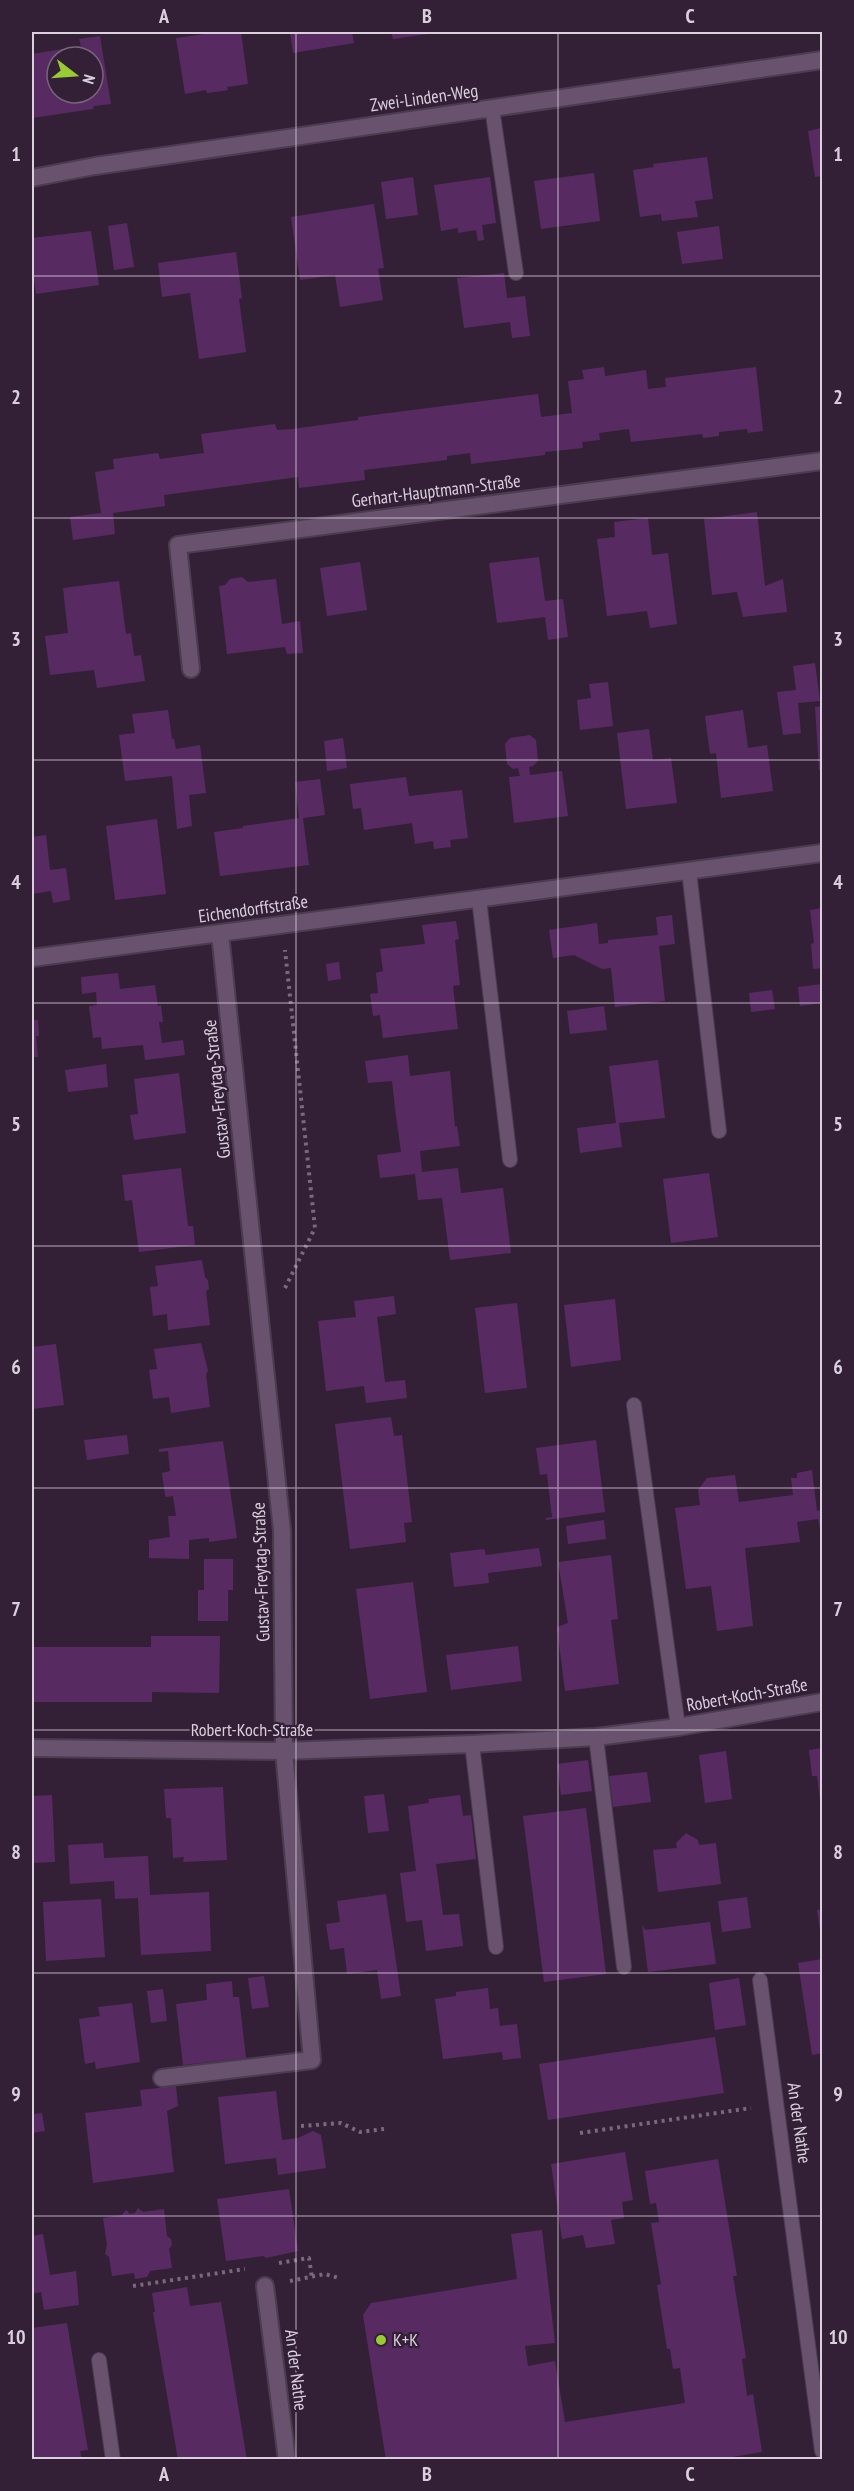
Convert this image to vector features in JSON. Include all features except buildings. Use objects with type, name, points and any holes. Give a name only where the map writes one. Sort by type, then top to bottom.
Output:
[{"type":"street","name":"Zwei-Linden-Weg","points":[[32,178],[96,166],[822,60]]},
{"type":"street","name":"Gerhart-Hauptmann-Straße","points":[[191,669],[178,545],[822,461]]},
{"type":"street","name":"Eichendorffstraße","points":[[32,958],[822,853]]},
{"type":"street","name":"Gustav-Freytag-Straße","points":[[162,2078],[312,2060],[284,1751],[282,1531],[220,933]]},
{"type":"street","name":"Robert-Koch-Straße","points":[[32,1748],[284,1751],[596,1737],[822,1702]]},
{"type":"street","name":"An der Nathe","points":[[265,2286],[287,2460]]},
{"type":"lane","points":[[492,108],[516,273]]},
{"type":"lane","points":[[689,871],[719,1131]]},
{"type":"lane","points":[[479,899],[510,1160]]},
{"type":"lane","name":"Robert-Koch-Straße","points":[[634,1405],[678,1726]]},
{"type":"lane","points":[[596,1737],[624,1967]]},
{"type":"lane","points":[[472,1744],[496,1947]]},
{"type":"lane","name":"An der Nathe","points":[[760,1980],[822,2451]]},
{"type":"lane","points":[[99,2360],[113,2460]]},
{"type":"path","points":[[282,925],[315,1228],[283,1292]]},
{"type":"path","points":[[580,2133],[777,2104]]},
{"type":"path","points":[[301,2127],[341,2123],[360,2132],[384,2129]]},
{"type":"path","points":[[274,2264],[309,2258],[312,2277]]},
{"type":"path","points":[[132,2286],[250,2268]]},
{"type":"path","points":[[265,2286],[325,2274],[339,2278]]},
{"type":"place","name":"K+K","points":[[381,2340]]}]
